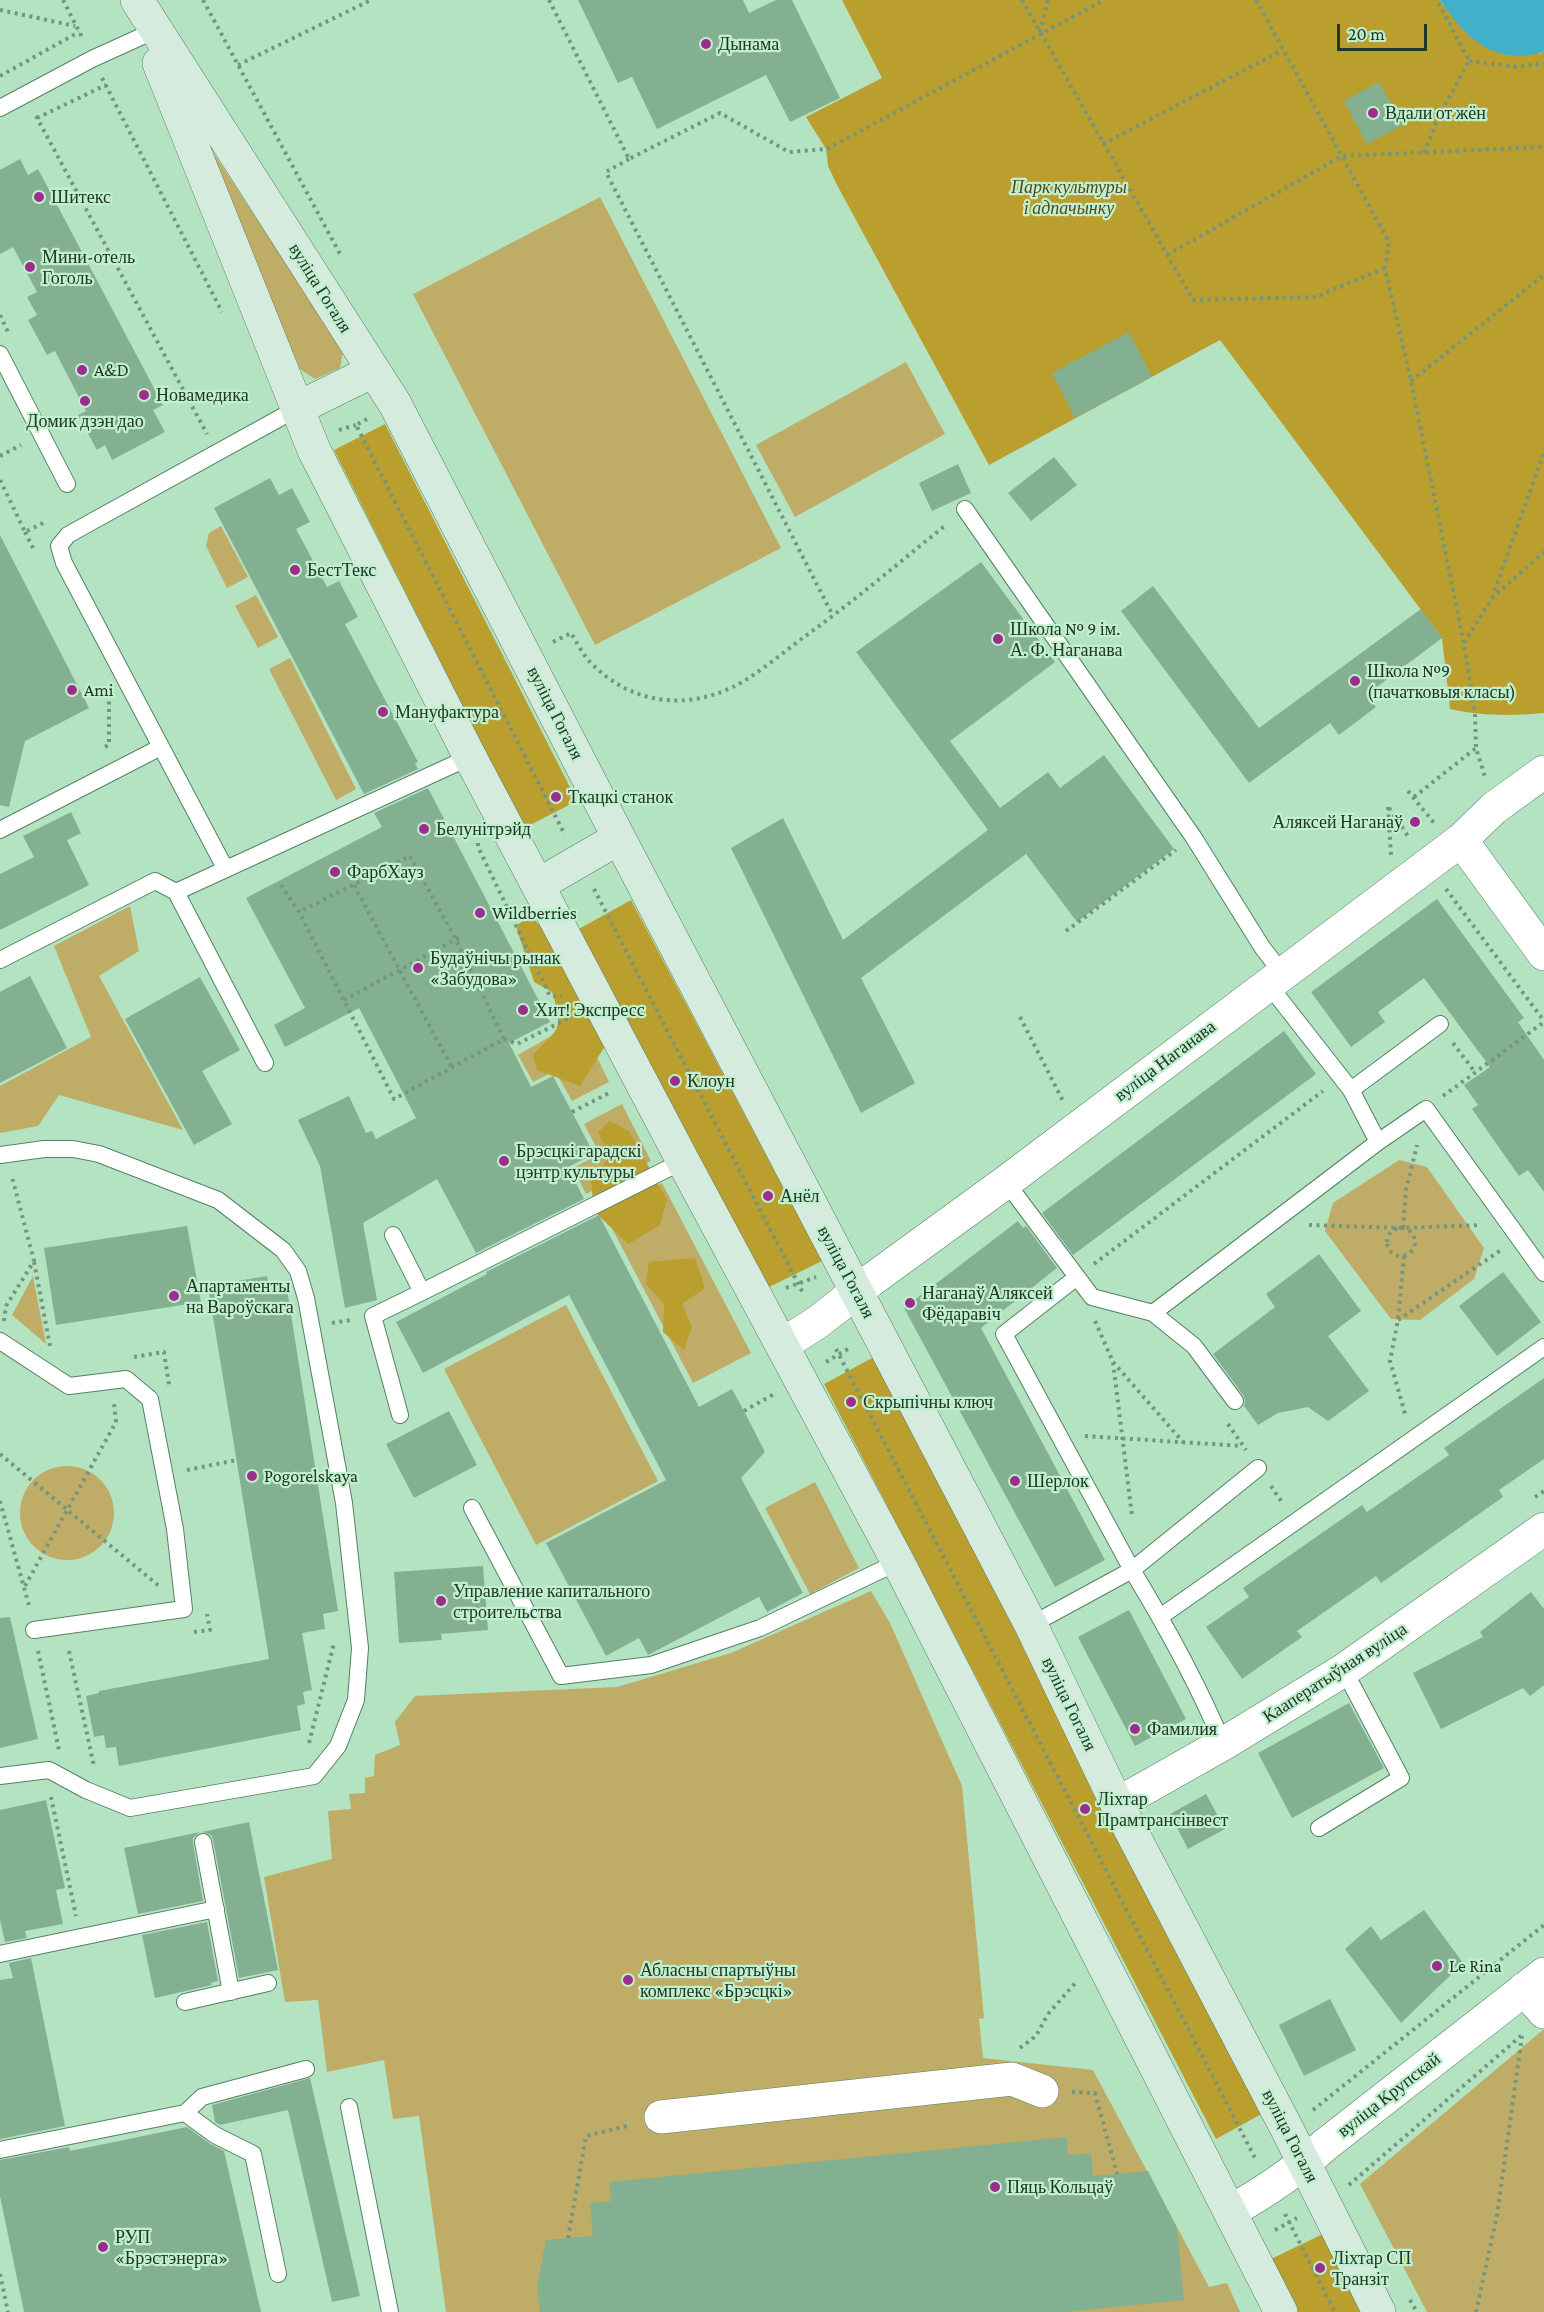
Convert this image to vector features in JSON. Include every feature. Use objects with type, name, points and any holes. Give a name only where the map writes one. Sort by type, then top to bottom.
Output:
[{"type":"main road","name":"вуліца Гогаля","points":[[136,0],[147,34],[314,450],[470,757],[682,1161],[898,1562],[1281,2312]]},
{"type":"main road","name":"вуліца Гогаля","points":[[136,0],[395,404],[619,838],[1031,1625],[1117,1804],[1286,2127],[1303,2165],[1335,2194],[1379,2312]]},
{"type":"main road","points":[[298,408],[373,371]]},
{"type":"main road","points":[[538,885],[619,838]]},
{"type":"street","name":"вуліца Наганава","points":[[782,1345],[818,1322],[850,1280],[1006,1182],[1275,979],[1450,836],[1544,772]]},
{"type":"street","points":[[1450,836],[1544,954]]},
{"type":"street","name":"Кааператыўная вуліца","points":[[1117,1804],[1223,1744],[1344,1670],[1544,1529]]},
{"type":"street","name":"вуліца Крупскай","points":[[1231,2211],[1271,2189],[1325,2145],[1532,2008]]},
{"type":"street","points":[[661,2117],[1012,2079],[1042,2091]]},
{"type":"lane","points":[[0,108],[92,59],[147,34]]},
{"type":"lane","points":[[0,354],[68,484]]},
{"type":"lane","points":[[225,868],[64,563],[59,546],[68,535],[298,408]]},
{"type":"lane","points":[[965,509],[1194,838],[1262,947],[1275,979],[1346,1084],[1378,1142]]},
{"type":"lane","points":[[0,830],[161,747]]},
{"type":"lane","points":[[176,892],[225,868],[316,830],[470,757]]},
{"type":"lane","points":[[0,960],[155,881],[176,892],[265,1063]]},
{"type":"lane","points":[[1346,1084],[1440,1024]]},
{"type":"lane","points":[[1153,1313],[1378,1142],[1426,1109],[1544,1273]]},
{"type":"lane","points":[[0,1155],[44,1149],[73,1149],[99,1155],[218,1200],[283,1250],[298,1271],[311,1326],[344,1503],[360,1648],[356,1700],[338,1746],[314,1776],[130,1808],[87,1790],[49,1770],[0,1776]]},
{"type":"lane","points":[[400,1415],[373,1316],[682,1161]]},
{"type":"lane","points":[[1006,1182],[1092,1297],[1153,1313],[1194,1346],[1235,1401]]},
{"type":"lane","points":[[393,1235],[422,1292]]},
{"type":"lane","points":[[1077,1277],[1004,1334],[1132,1570],[1160,1617],[1223,1744]]},
{"type":"lane","points":[[0,1341],[69,1386],[126,1379],[150,1399],[175,1529],[182,1584],[184,1609],[34,1630]]},
{"type":"lane","points":[[1160,1617],[1544,1347]]},
{"type":"lane","points":[[1031,1625],[1132,1570],[1258,1468]]},
{"type":"lane","points":[[472,1508],[561,1676],[651,1665],[760,1628],[898,1562]]},
{"type":"lane","points":[[1319,1828],[1401,1778],[1344,1670]]},
{"type":"lane","points":[[203,1842],[231,1992]]},
{"type":"lane","points":[[0,1953],[216,1909]]},
{"type":"lane","points":[[185,2002],[268,1983]]},
{"type":"lane","points":[[0,2150],[185,2113],[202,2097],[306,2069]]},
{"type":"lane","points":[[349,2107],[390,2312]]},
{"type":"lane","points":[[185,2113],[215,2135],[253,2154],[278,2274]]},
{"type":"path","points":[[63,0],[194,257]]},
{"type":"path","points":[[203,0],[340,255]]},
{"type":"path","points":[[238,65],[371,0]]},
{"type":"path","points":[[549,0],[629,159]]},
{"type":"path","points":[[1022,0],[1193,300],[1316,297],[1385,268]]},
{"type":"path","points":[[1040,33],[1048,0]]},
{"type":"path","points":[[833,616],[606,172],[720,113],[789,152],[826,149],[1104,0]]},
{"type":"path","points":[[1256,0],[1389,242],[1385,268],[1411,381],[1464,644],[1475,715]]},
{"type":"path","points":[[1437,0],[1469,61]]},
{"type":"path","points":[[0,10],[76,26]]},
{"type":"path","points":[[0,76],[79,32]]},
{"type":"path","points":[[1103,144],[1282,50]]},
{"type":"path","points":[[1469,61],[1517,67],[1544,63]]},
{"type":"path","points":[[1424,153],[1439,116],[1469,61]]},
{"type":"path","points":[[38,118],[106,85]]},
{"type":"path","points":[[34,113],[207,434],[197,440]]},
{"type":"path","points":[[1167,255],[1342,156],[1544,147]]},
{"type":"path","points":[[1411,381],[1544,275]]},
{"type":"path","points":[[1464,644],[1492,598],[1544,452]]},
{"type":"path","points":[[544,647],[571,633],[589,662],[607,678],[630,693],[663,701],[701,699],[734,687],[833,616],[965,509]]},
{"type":"path","points":[[25,532],[36,552]]},
{"type":"path","points":[[1492,598],[1544,552]]},
{"type":"path","points":[[99,750],[109,745],[109,692]]},
{"type":"path","points":[[1413,797],[1476,748]]},
{"type":"path","points":[[1408,791],[1450,836]]},
{"type":"path","points":[[1391,858],[1388,807],[1411,841]]},
{"type":"path","points":[[1066,931],[1194,838]]},
{"type":"path","points":[[299,912],[410,856],[456,940],[504,1039],[517,1044],[580,1012]]},
{"type":"path","points":[[281,885],[299,912],[394,1099],[504,1039]]},
{"type":"path","points":[[354,885],[452,1068]]},
{"type":"path","points":[[1444,885],[1544,1021]]},
{"type":"path","points":[[496,918],[509,911]]},
{"type":"path","points":[[344,1000],[462,936]]},
{"type":"path","points":[[1020,1017],[1059,1095],[1068,1108]]},
{"type":"path","points":[[1440,1024],[1474,1071]]},
{"type":"path","points":[[1077,1277],[1346,1084]]},
{"type":"path","points":[[572,1112],[620,1088]]},
{"type":"path","points":[[12,1176],[34,1261],[52,1356]]},
{"type":"path","points":[[1270,1224],[1403,1228],[1509,1223]]},
{"type":"path","points":[[1403,1228],[1411,1233],[1415,1242],[1412,1251],[1404,1256],[1391,1252],[1387,1244],[1391,1232],[1403,1228]]},
{"type":"path","points":[[1398,1320],[1519,1238]]},
{"type":"path","points":[[1404,1256],[1398,1320],[1390,1361],[1413,1439]]},
{"type":"path","points":[[0,1307],[6,1306],[34,1261]]},
{"type":"path","points":[[758,1301],[798,1283],[850,1280]]},
{"type":"path","points":[[1092,1297],[1096,1322],[1113,1362],[1132,1520]]},
{"type":"path","points":[[4,1316],[12,1323]]},
{"type":"path","points":[[311,1326],[373,1316]]},
{"type":"path","points":[[1096,1322],[1107,1326]]},
{"type":"path","points":[[25,1587],[116,1422],[109,1361],[164,1352]]},
{"type":"path","points":[[1113,1362],[1183,1442]]},
{"type":"path","points":[[744,1411],[778,1391]]},
{"type":"path","points":[[1222,1417],[1295,1521]]},
{"type":"path","points":[[1059,1434],[1243,1446]]},
{"type":"path","points":[[0,1454],[162,1588],[182,1584]]},
{"type":"path","points":[[184,1470],[237,1460]]},
{"type":"path","points":[[1535,1497],[1544,1491]]},
{"type":"path","points":[[0,1501],[25,1587],[59,1750],[68,1754]]},
{"type":"path","points":[[309,1744],[337,1632]]},
{"type":"path","points":[[69,1651],[94,1766]]},
{"type":"path","points":[[85,1762],[104,1771]]},
{"type":"path","points":[[50,1790],[78,1924]]},
{"type":"path","points":[[1308,2114],[1544,1925]]},
{"type":"path","points":[[1012,2079],[1010,2056],[1036,2036],[1048,2014],[1081,1976]]},
{"type":"path","points":[[1246,2244],[1290,2223],[1335,2194],[1532,2008]]},
{"type":"path","points":[[1476,2312],[1497,2215],[1532,2008]]},
{"type":"path","points":[[1042,2091],[1095,2093],[1118,2174]]},
{"type":"path","points":[[568,2238],[586,2136],[661,2117]]},
{"type":"path","points":[[0,2274],[9,2312]]},
{"type":"shaded area","points":[[203,137],[343,351],[340,368],[315,379],[300,369],[215,171]]},
{"type":"shaded area","points":[[600,197],[781,548],[595,645],[413,294]]},
{"type":"shaded area","points":[[906,362],[945,434],[795,517],[756,445]]},
{"type":"shaded area","points":[[221,526],[248,577],[227,588],[206,546],[209,533]]},
{"type":"shaded area","points":[[256,595],[278,637],[258,648],[235,606]]},
{"type":"shaded area","points":[[290,658],[356,789],[336,800],[269,669]]},
{"type":"shaded area","points":[[130,906],[139,951],[99,976],[183,1130],[59,1095],[38,1126],[0,1133],[0,1086],[91,1037],[54,946]]},
{"type":"shaded area","points":[[579,1020],[609,1082],[572,1101],[555,1071],[533,1082],[518,1055]]},
{"type":"shaded area","points":[[622,1104],[651,1161],[586,1194],[573,1168],[600,1154],[584,1124]]},
{"type":"shaded area","points":[[1399,1160],[1427,1167],[1484,1248],[1474,1279],[1420,1320],[1391,1319],[1325,1231],[1333,1203]]},
{"type":"shaded area","points":[[662,1183],[751,1353],[693,1383],[604,1213]]},
{"type":"shaded area","points":[[33,1276],[46,1344],[12,1315]]},
{"type":"shaded area","points":[[566,1305],[658,1481],[536,1545],[444,1369]]},
{"type":"shaded area","points":[[67,1466],[85,1470],[100,1480],[110,1495],[114,1513],[110,1531],[100,1546],[85,1556],[67,1560],[49,1556],[34,1546],[24,1531],[20,1513],[24,1495],[34,1480],[49,1470]]},
{"type":"shaded area","points":[[815,1482],[859,1568],[810,1594],[765,1508]]},
{"type":"shaded area","name":"Абласны спартыўны комплекс «Брэсцкі»","points":[[871,1591],[890,1623],[962,1786],[984,2018],[979,2019],[983,2058],[1093,2070],[1209,2287],[1227,2283],[1240,2312],[446,2312],[419,2116],[393,2119],[384,2060],[327,2072],[318,2000],[285,2002],[264,1877],[332,1859],[328,1811],[351,1809],[349,1794],[365,1793],[365,1778],[374,1776],[375,1755],[400,1745],[395,1722],[415,1696],[617,1687],[731,1653]]},
{"type":"shaded area","points":[[1544,2029],[1544,2312],[1427,2312],[1360,2184]]},
{"type":"green space","name":"Парк культуры і адпачынку","points":[[842,0],[1440,0],[1443,5],[1539,54],[1544,52],[1544,713],[1497,715],[1450,709],[1442,638],[1220,340],[989,465],[837,185],[828,166],[826,149],[806,117],[882,78]]},
{"type":"green space","points":[[385,424],[577,801],[524,828],[334,450]]},
{"type":"green space","points":[[631,900],[822,1261],[765,1289],[577,930]]},
{"type":"green space","points":[[530,916],[546,931],[607,1043],[580,1086],[537,1070],[533,1055],[554,1033],[557,1028],[558,1014],[552,992],[534,982],[516,926]]},
{"type":"green space","points":[[610,1121],[629,1131],[667,1200],[660,1225],[628,1244],[594,1211],[591,1180],[610,1157],[598,1132]]},
{"type":"green space","points":[[695,1258],[705,1288],[682,1304],[692,1327],[684,1350],[663,1332],[664,1304],[646,1284],[649,1262]]},
{"type":"green space","points":[[876,1356],[1265,2112],[1216,2139],[824,1384]]},
{"type":"green space","points":[[1325,2233],[1365,2312],[1296,2312],[1269,2260]]},
{"type":"water","points":[[1440,0],[1544,0],[1544,52],[1510,55],[1483,46],[1460,27]]},
{"type":"building","name":"Дынама","points":[[578,0],[743,0],[749,13],[776,0],[792,0],[840,98],[790,122],[766,75],[657,129],[632,77],[618,83]]},
{"type":"building","name":"Вдали от жён","points":[[1379,82],[1403,125],[1367,144],[1344,101]]},
{"type":"building","points":[[20,159],[28,175],[38,169],[163,405],[153,410],[165,432],[112,460],[105,445],[97,450],[78,415],[86,411],[55,351],[47,355],[28,320],[37,315],[27,297],[37,292],[13,247],[0,254],[0,170]]},
{"type":"building","points":[[1129,332],[1152,377],[1075,418],[1052,373]]},
{"type":"building","points":[[1054,457],[1077,485],[1031,521],[1008,493]]},
{"type":"building","points":[[958,464],[971,493],[932,511],[919,483]]},
{"type":"building","points":[[270,478],[279,495],[292,488],[310,522],[296,529],[327,587],[339,581],[358,617],[345,624],[418,762],[415,763],[418,769],[364,794],[214,508]]},
{"type":"building","points":[[0,535],[89,708],[25,741],[9,807],[0,805]]},
{"type":"building","points":[[981,562],[1055,662],[950,741],[1000,808],[1048,772],[1060,788],[1104,755],[1174,849],[1077,922],[1026,854],[861,978],[915,1083],[861,1113],[731,848],[783,818],[843,940],[988,830],[856,652]]},
{"type":"building","name":"Школа №9 (пачатковыя класы)","points":[[1153,586],[1259,728],[1421,609],[1442,638],[1366,695],[1376,707],[1339,735],[1330,723],[1249,783],[1121,611]]},
{"type":"building","points":[[428,788],[550,1022],[509,1043],[531,1087],[553,1076],[594,1154],[568,1167],[584,1199],[476,1253],[437,1179],[363,1223],[377,1300],[345,1308],[320,1166],[298,1120],[349,1096],[366,1133],[372,1131],[376,1139],[416,1118],[359,1008],[285,1047],[274,1025],[305,1008],[246,898],[382,827],[374,813]]},
{"type":"building","points":[[71,812],[81,833],[67,840],[89,885],[0,930],[0,874],[34,857],[23,836]]},
{"type":"building","points":[[1437,899],[1524,1018],[1518,1022],[1544,1060],[1544,1192],[1528,1170],[1519,1176],[1472,1109],[1478,1105],[1464,1085],[1490,1067],[1424,978],[1378,1012],[1385,1022],[1351,1047],[1311,992]]},
{"type":"building","points":[[30,976],[67,1048],[0,1083],[0,992]]},
{"type":"building","points":[[200,977],[240,1050],[202,1071],[232,1124],[194,1145],[125,1019]]},
{"type":"building","points":[[1284,1031],[1316,1074],[1073,1255],[1042,1213]]},
{"type":"building","points":[[599,1215],[699,1407],[732,1389],[744,1411],[765,1452],[741,1478],[803,1593],[767,1612],[759,1597],[648,1655],[639,1638],[606,1656],[546,1543],[666,1480],[569,1295],[423,1373],[396,1322],[487,1274],[486,1272]]},
{"type":"building","points":[[1018,1221],[1023,1228],[1026,1226],[1057,1268],[981,1328],[1105,1560],[1055,1587],[904,1308]]},
{"type":"building","points":[[187,1226],[201,1302],[56,1325],[44,1248]]},
{"type":"building","points":[[1319,1254],[1361,1311],[1328,1336],[1369,1391],[1328,1421],[1308,1407],[1278,1413],[1258,1425],[1244,1406],[1243,1395],[1213,1354],[1275,1307],[1266,1294]]},
{"type":"building","points":[[1503,1272],[1541,1322],[1497,1356],[1459,1306]]},
{"type":"building","points":[[267,1276],[269,1286],[286,1283],[338,1611],[323,1614],[325,1629],[302,1633],[312,1690],[303,1692],[305,1704],[297,1706],[301,1730],[119,1766],[116,1747],[106,1748],[104,1735],[94,1737],[86,1696],[99,1693],[99,1691],[269,1659],[208,1286]]},
{"type":"building","points":[[1544,1378],[1544,1459],[1499,1490],[1503,1497],[1381,1583],[1376,1576],[1297,1631],[1302,1637],[1242,1679],[1206,1627],[1249,1597],[1243,1588],[1362,1505],[1367,1512],[1449,1455],[1444,1448]]},
{"type":"building","points":[[449,1411],[477,1465],[414,1498],[386,1444]]},
{"type":"building","name":"Управление капитального строительства","points":[[483,1566],[488,1630],[441,1634],[442,1640],[399,1643],[394,1572]]},
{"type":"building","points":[[1531,1592],[1544,1609],[1544,1685],[1530,1696],[1523,1688],[1441,1729],[1413,1673],[1483,1637],[1480,1632]]},
{"type":"building","points":[[1129,1610],[1186,1719],[1135,1746],[1078,1637]]},
{"type":"building","points":[[10,1617],[38,1739],[0,1748],[0,1618]]},
{"type":"building","points":[[1349,1703],[1384,1768],[1292,1818],[1258,1753]]},
{"type":"building","points":[[1206,1794],[1225,1829],[1188,1849],[1170,1814]]},
{"type":"building","points":[[46,1800],[65,1888],[56,1890],[63,1924],[25,1931],[27,1938],[5,1942],[0,1920],[0,1810]]},
{"type":"building","points":[[249,1822],[278,1970],[239,1978],[213,1840],[211,1835],[202,1832]]},
{"type":"building","points":[[200,1832],[193,1838],[193,1843],[203,1901],[138,1914],[124,1848]]},
{"type":"building","points":[[1424,1910],[1463,1963],[1401,2023],[1345,1949],[1371,1926],[1381,1940]]},
{"type":"building","points":[[207,1922],[218,1981],[211,1983],[212,1985],[155,1998],[142,1935]]},
{"type":"building","points":[[31,1958],[65,2126],[0,2139],[0,1980],[13,1978],[9,1963]]},
{"type":"building","points":[[1330,1999],[1356,2050],[1304,2076],[1279,2025]]},
{"type":"building","points":[[310,2078],[360,2296],[332,2302],[288,2110],[220,2125],[215,2122],[212,2105]]},
{"type":"building","name":"РУП «Брэстэнерга»","points":[[187,2127],[224,2151],[261,2312],[24,2312],[0,2196],[0,2160],[69,2147],[70,2151]]},
{"type":"building","points":[[1067,2137],[1068,2155],[1091,2153],[1093,2176],[1148,2171],[1177,2228],[1184,2300],[1066,2312],[540,2312],[537,2286],[546,2240],[593,2236],[590,2203],[611,2201],[609,2182]]},
{"type":"place","name":"Дынама","points":[[706,44]]},
{"type":"place","name":"Вдали от жён","points":[[1373,113]]},
{"type":"place","name":"Шитекс","points":[[39,197]]},
{"type":"place","name":"Мини-отель Гоголь","points":[[30,267]]},
{"type":"place","name":"A&D","points":[[82,370]]},
{"type":"place","name":"Новамедика","points":[[144,395]]},
{"type":"place","name":"Домик дзэн дао","points":[[85,401]]},
{"type":"place","name":"БестТекс","points":[[295,570]]},
{"type":"place","name":"Школа № 9 ім. А. Ф. Наганава","points":[[998,639]]},
{"type":"place","name":"Школа №9 (пачатковыя класы)","points":[[1355,681]]},
{"type":"place","name":"Ami","points":[[72,690]]},
{"type":"place","name":"Мануфактура","points":[[383,712]]},
{"type":"place","name":"Ткацкі станок","points":[[556,797]]},
{"type":"place","name":"Аляксей Наганаў","points":[[1415,822]]},
{"type":"place","name":"Белунітрэйд","points":[[424,829]]},
{"type":"place","name":"ФарбХауз","points":[[335,872]]},
{"type":"place","name":"Wildberries","points":[[480,913]]},
{"type":"place","name":"Будаўнічы рынак «Забудова»","points":[[418,968]]},
{"type":"place","name":"Хит! Экспресс","points":[[523,1010]]},
{"type":"place","name":"Клоун","points":[[675,1081]]},
{"type":"place","name":"Брэсцкі гарадскі цэнтр культуры","points":[[504,1161]]},
{"type":"place","name":"Анёл","points":[[768,1196]]},
{"type":"place","name":"Апартаменты на Вароўскага","points":[[174,1296]]},
{"type":"place","name":"Наганаў Аляксей Фёдаравіч","points":[[910,1303]]},
{"type":"place","name":"Скрыпічны ключ","points":[[851,1402]]},
{"type":"place","name":"Pogorelskaya","points":[[252,1476]]},
{"type":"place","name":"Шерлок","points":[[1015,1481]]},
{"type":"place","name":"Управление капитального строительства","points":[[441,1601]]},
{"type":"place","name":"Фамилия","points":[[1135,1729]]},
{"type":"place","name":"Ліхтар Прамтрансінвест","points":[[1085,1809]]},
{"type":"place","name":"Le Rina","points":[[1437,1966]]},
{"type":"place","name":"Абласны спартыўны комплекс «Брэсцкі»","points":[[628,1980]]},
{"type":"place","name":"Пяць Кольцаў","points":[[995,2187]]},
{"type":"place","name":"РУП «Брэстэнерга»","points":[[103,2247]]},
{"type":"place","name":"Ліхтар СП Транзіт","points":[[1320,2268]]}]
